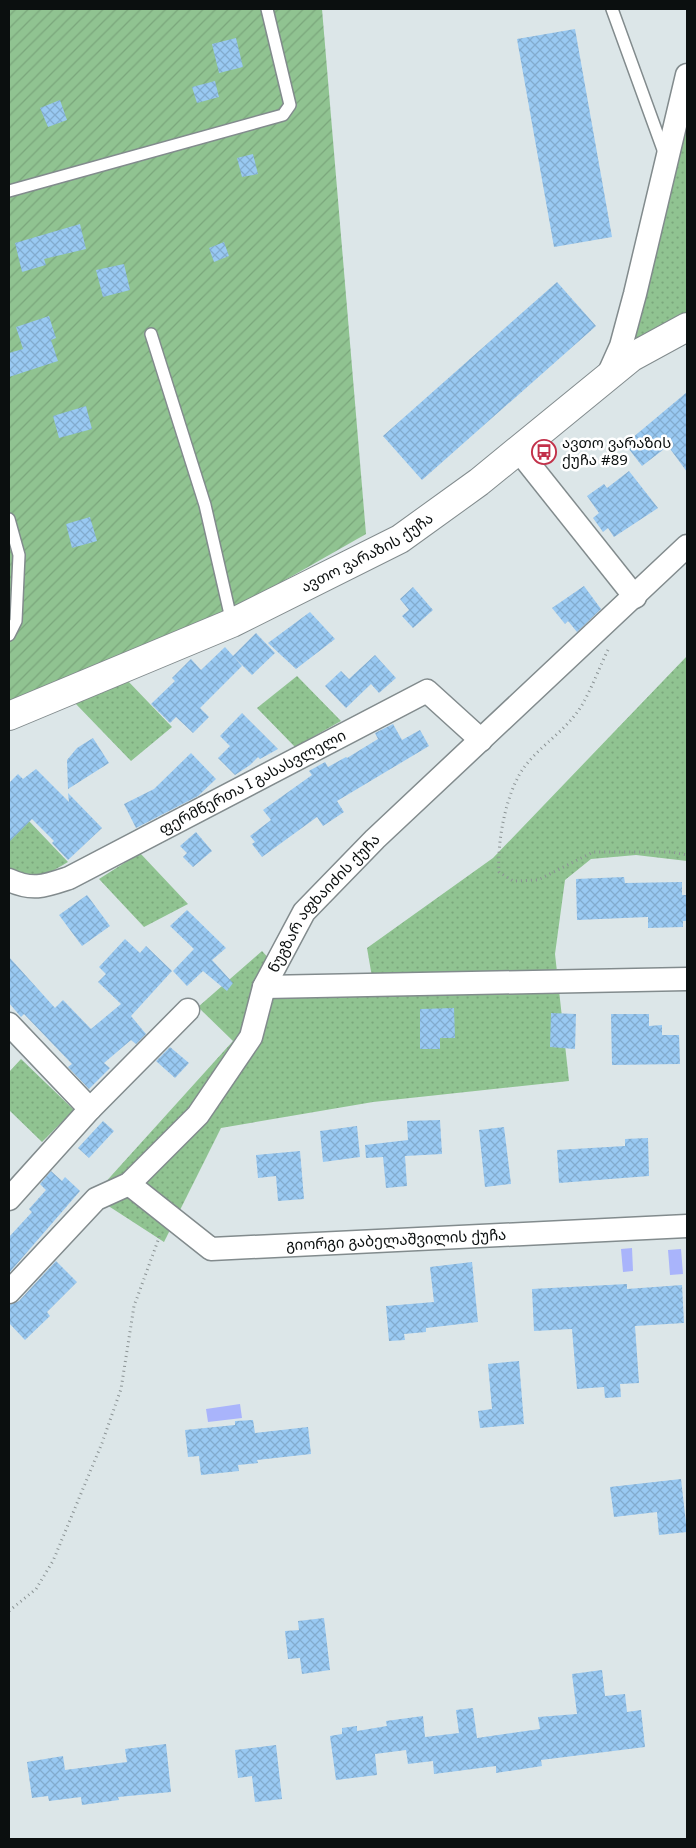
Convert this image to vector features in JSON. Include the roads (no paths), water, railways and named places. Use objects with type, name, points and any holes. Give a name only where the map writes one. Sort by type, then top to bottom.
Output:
[{"type":"street","points":[[608,375],[626,329],[668,161],[687,75]]},
{"type":"street","name":"ავთო ვარაზის ქუჩა","points":[[9,716],[232,622],[400,538],[453,503],[632,357],[687,327]]},
{"type":"street","points":[[518,450],[635,597]]},
{"type":"street","name":"ნუგზარ აფხაიძის ქუჩა","points":[[9,1292],[70,1229],[96,1198],[129,1184],[198,1115],[252,1037],[264,987],[304,912],[375,838],[635,597],[687,546]]},
{"type":"street","name":"ფერმწერთა I გასასვლელი","points":[[9,880],[23,887],[43,887],[69,878],[427,692],[481,740]]},
{"type":"street","points":[[264,987],[687,979]]},
{"type":"street","points":[[9,1199],[90,1109],[188,1010]]},
{"type":"street","points":[[9,1024],[90,1109]]},
{"type":"street","name":"გიორგი გაბელაშვილის ქუჩა","points":[[129,1184],[168,1213],[211,1249],[687,1226]]},
{"type":"lane","points":[[9,191],[283,114],[290,106],[267,9]]},
{"type":"lane","points":[[612,9],[668,161]]},
{"type":"lane","points":[[151,334],[205,505],[232,622]]},
{"type":"lane","points":[[9,519],[19,555],[16,621],[9,635]]},
{"type":"water","points":[[632,1248],[633,1271],[623,1272],[621,1249]]},
{"type":"water","points":[[681,1249],[683,1274],[670,1275],[668,1250]]},
{"type":"water","points":[[240,1404],[242,1418],[208,1422],[206,1409]]},
{"type":"place","name":"ავთო ვარაზის ქუჩა #89","points":[[544,452]]}]
